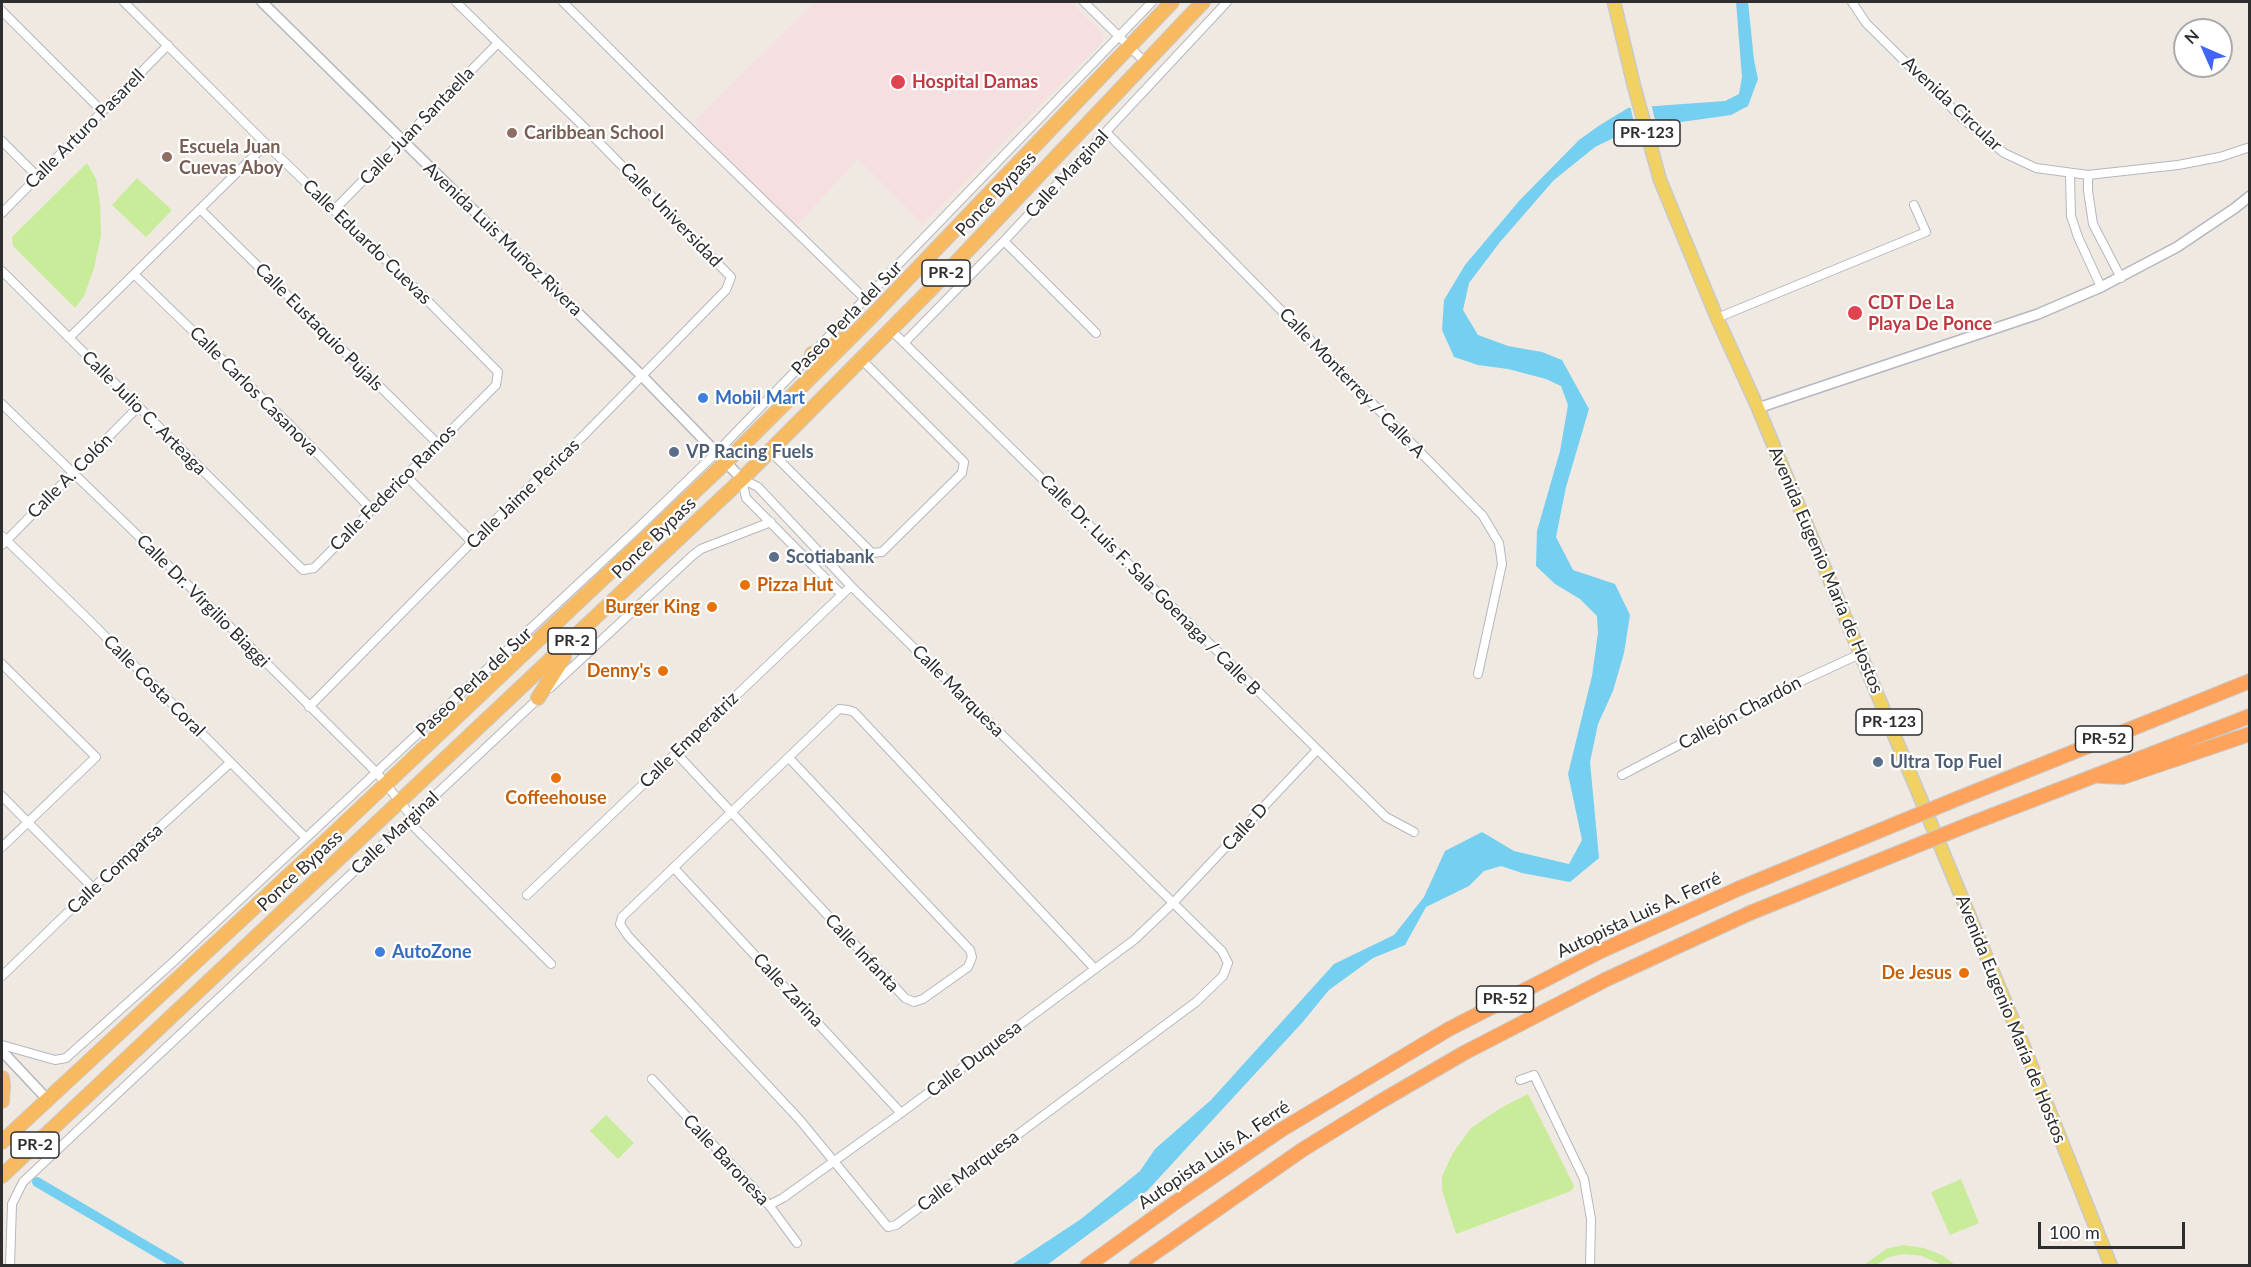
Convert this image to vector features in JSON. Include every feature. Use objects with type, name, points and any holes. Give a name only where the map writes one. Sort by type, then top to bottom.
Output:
[{"type":"highway","name":"Ponce Bypass","points":[[2,1142],[381,779],[854,334],[1172,2]]},
{"type":"highway","name":"Ponce Bypass","points":[[2,1176],[742,479],[891,330],[1203,2]]},
{"type":"highway","points":[[812,354],[854,334]]},
{"type":"highway","points":[[538,698],[554,669],[585,629]]},
{"type":"highway","name":"Autopista Luis A. Ferré","points":[[1087,1266],[1173,1203],[1281,1130],[1449,1029],[1514,994],[1601,951],[1740,888],[2250,681]]},
{"type":"highway","name":"PR-52","points":[[1136,1266],[1302,1150],[1378,1103],[1526,1020],[1607,979],[1750,913],[1970,824],[2250,717]]},
{"type":"highway","points":[[2095,776],[2122,777],[2250,734]]},
{"type":"highway","points":[[2,1078],[2,1101]]},
{"type":"main road","name":"Avenida Eugenio María de Hostos","points":[[1614,2],[1660,180],[1717,318],[1758,408],[2024,1047],[2111,1266]]},
{"type":"street","name":"Calle Eduardo Cuevas","points":[[124,2],[498,372],[496,385]]},
{"type":"street","name":"Avenida Luis Muñoz Rivera","points":[[262,2],[642,376],[742,479]]},
{"type":"street","name":"Calle Universidad","points":[[456,2],[583,126],[731,277]]},
{"type":"street","points":[[563,2],[865,299]]},
{"type":"street","points":[[1084,2],[1146,63]]},
{"type":"street","name":"Paseo Perla del Sur","points":[[722,457],[812,354],[1152,2]]},
{"type":"street","name":"Calle Marginal","points":[[904,343],[1004,241],[1227,2]]},
{"type":"street","name":"Avenida Circular","points":[[1852,2],[1866,23],[1963,119],[1995,147],[2036,168],[2088,175],[2178,165],[2220,157],[2250,147]]},
{"type":"street","points":[[2,11],[102,111]]},
{"type":"street","name":"Calle Juan Santaella","points":[[335,209],[498,43]]},
{"type":"street","name":"Calle Arturo Pasarell","points":[[2,213],[168,45]]},
{"type":"street","name":"Calle Monterrey / Calle A","points":[[1106,132],[1483,516],[1499,543],[1502,564],[1478,674]]},
{"type":"street","points":[[2,141],[38,177]]},
{"type":"street","points":[[69,338],[266,144]]},
{"type":"street","points":[[2070,174],[2071,216],[2101,287]]},
{"type":"street","points":[[2088,175],[2093,224],[2121,278]]},
{"type":"street","points":[[1758,408],[2038,314],[2101,287],[2177,247],[2250,196]]},
{"type":"street","points":[[1717,318],[1926,232],[1914,205]]},
{"type":"street","name":"Calle Eustaquio Pujals","points":[[200,209],[438,444]]},
{"type":"street","points":[[1004,241],[1096,333]]},
{"type":"street","name":"Calle Julio C. Arteaga","points":[[2,271],[287,555]]},
{"type":"street","name":"Calle Carlos Casanova","points":[[134,274],[287,422],[372,510]]},
{"type":"street","name":"Calle Jaime Pericas","points":[[309,707],[472,542],[642,376],[726,290],[731,277]]},
{"type":"street","name":"Calle Dr. Luis F. Sala Goenaga / Calle B","points":[[891,330],[1386,817],[1414,832]]},
{"type":"street","points":[[770,451],[872,554],[882,552],[962,473],[964,462],[862,360]]},
{"type":"street","name":"Calle Federico Ramos","points":[[287,555],[301,569],[311,569],[496,385]]},
{"type":"street","name":"Calle Dr. Virgilio Biaggi","points":[[2,404],[381,779],[400,802],[410,819],[551,964]]},
{"type":"street","name":"Calle A. Colón","points":[[3,540],[138,407]]},
{"type":"street","points":[[406,476],[472,542]]},
{"type":"street","points":[[742,479],[746,498],[842,595]]},
{"type":"street","name":"Calle Marquesa","points":[[742,479],[758,487],[851,586],[1222,951],[1228,963],[1223,976],[1196,1002],[896,1224],[888,1227],[799,1119],[627,936],[620,924],[622,916],[790,759],[839,710],[854,712],[1095,969]]},
{"type":"street","name":"Calle Marginal","points":[[10,1266],[12,1204],[23,1182],[35,1169],[692,556],[701,549],[771,522]]},
{"type":"street","name":"Calle Costa Coral","points":[[3,540],[89,620],[306,838]]},
{"type":"street","points":[[806,559],[817,549]]},
{"type":"street","name":"Calle Emperatriz","points":[[527,895],[851,586]]},
{"type":"street","name":"Callejón Chardón","points":[[1622,775],[1797,683],[1860,654]]},
{"type":"street","points":[[2,664],[96,758],[2,847]]},
{"type":"street","name":"Calle D","points":[[1173,903],[1317,750]]},
{"type":"street","name":"Calle Infanta","points":[[676,753],[905,998],[914,1002],[923,999],[968,967],[972,957],[970,950],[790,759]]},
{"type":"street","name":"Calle Comparsa","points":[[2,975],[230,763]]},
{"type":"street","points":[[2,1045],[55,1060],[66,1058],[306,838],[381,779]]},
{"type":"street","points":[[2,796],[93,888]]},
{"type":"street","name":"Calle Zarina","points":[[674,868],[901,1113]]},
{"type":"street","name":"Calle Duquesa","points":[[769,1205],[783,1198],[835,1161],[1134,940],[1173,903]]},
{"type":"street","points":[[2,1051],[47,1099]]},
{"type":"street","points":[[1520,1080],[1534,1075],[1584,1179],[1591,1219],[1590,1266]]},
{"type":"street","name":"Calle Baronesa","points":[[652,1079],[769,1205],[797,1243]]},
{"type":"shaded area","name":"Hospital Damas","points":[[815,2],[1071,2],[1103,34],[1101,43],[923,224],[858,159],[796,226],[699,128],[695,121]]},
{"type":"green space","points":[[87,163],[96,179],[100,204],[101,236],[94,268],[84,296],[75,308],[13,246],[12,237]]},
{"type":"green space","points":[[137,178],[172,210],[146,237],[112,205]]},
{"type":"green space","points":[[1528,1094],[1574,1186],[1571,1191],[1456,1234],[1442,1190],[1442,1176],[1453,1153],[1471,1128],[1499,1109]]},
{"type":"green space","points":[[606,1115],[634,1143],[618,1159],[590,1131]]},
{"type":"green space","points":[[1961,1179],[1979,1223],[1950,1235],[1931,1192]]},
{"type":"green space","points":[[1903,1245],[1924,1248],[1942,1255],[1955,1265],[1942,1265],[1922,1256],[1904,1254],[1889,1257],[1876,1265],[1864,1265],[1886,1249]]},
{"type":"water","points":[[1736,2],[1748,2],[1758,79],[1748,106],[1731,115],[1632,129],[1595,147],[1554,180],[1500,242],[1469,283],[1463,310],[1478,335],[1508,346],[1542,352],[1562,360],[1589,409],[1566,487],[1556,537],[1573,570],[1615,584],[1630,615],[1624,653],[1613,691],[1598,724],[1590,762],[1599,858],[1570,882],[1522,873],[1501,866],[1484,871],[1469,886],[1426,907],[1405,945],[1373,958],[1329,990],[1301,1024],[1147,1191],[1047,1265],[1010,1266],[1081,1219],[1140,1171],[1155,1149],[1211,1100],[1334,964],[1394,935],[1424,897],[1445,851],[1482,832],[1514,851],[1569,864],[1582,840],[1568,774],[1592,676],[1598,633],[1597,616],[1580,599],[1555,584],[1536,566],[1537,531],[1560,451],[1568,405],[1561,386],[1546,379],[1508,369],[1478,365],[1454,357],[1442,330],[1444,300],[1465,265],[1519,201],[1579,140],[1600,125],[1628,108],[1725,101],[1739,94],[1742,77]]},
{"type":"pier","points":[[1651,103],[1657,129],[1636,132],[1630,105]]},
{"type":"waterway","points":[[37,1182],[180,1266]]},
{"type":"place","name":"Hospital Damas","points":[[898,82]]},
{"type":"place","name":"Caribbean School","points":[[512,133]]},
{"type":"place","name":"Escuela Juan Cuevas Aboy","points":[[167,157]]},
{"type":"place","name":"CDT De La Playa De Ponce","points":[[1855,313]]},
{"type":"place","name":"Mobil Mart","points":[[703,398]]},
{"type":"place","name":"VP Racing Fuels","points":[[674,452]]},
{"type":"place","name":"Scotiabank","points":[[774,557]]},
{"type":"place","name":"Pizza Hut","points":[[745,585]]},
{"type":"place","name":"Burger King","points":[[712,607]]},
{"type":"place","name":"Denny's","points":[[663,671]]},
{"type":"place","name":"Ultra Top Fuel","points":[[1878,762]]},
{"type":"place","name":"Coffeehouse","points":[[556,778]]},
{"type":"place","name":"AutoZone","points":[[380,952]]},
{"type":"place","name":"De Jesus","points":[[1964,973]]}]
